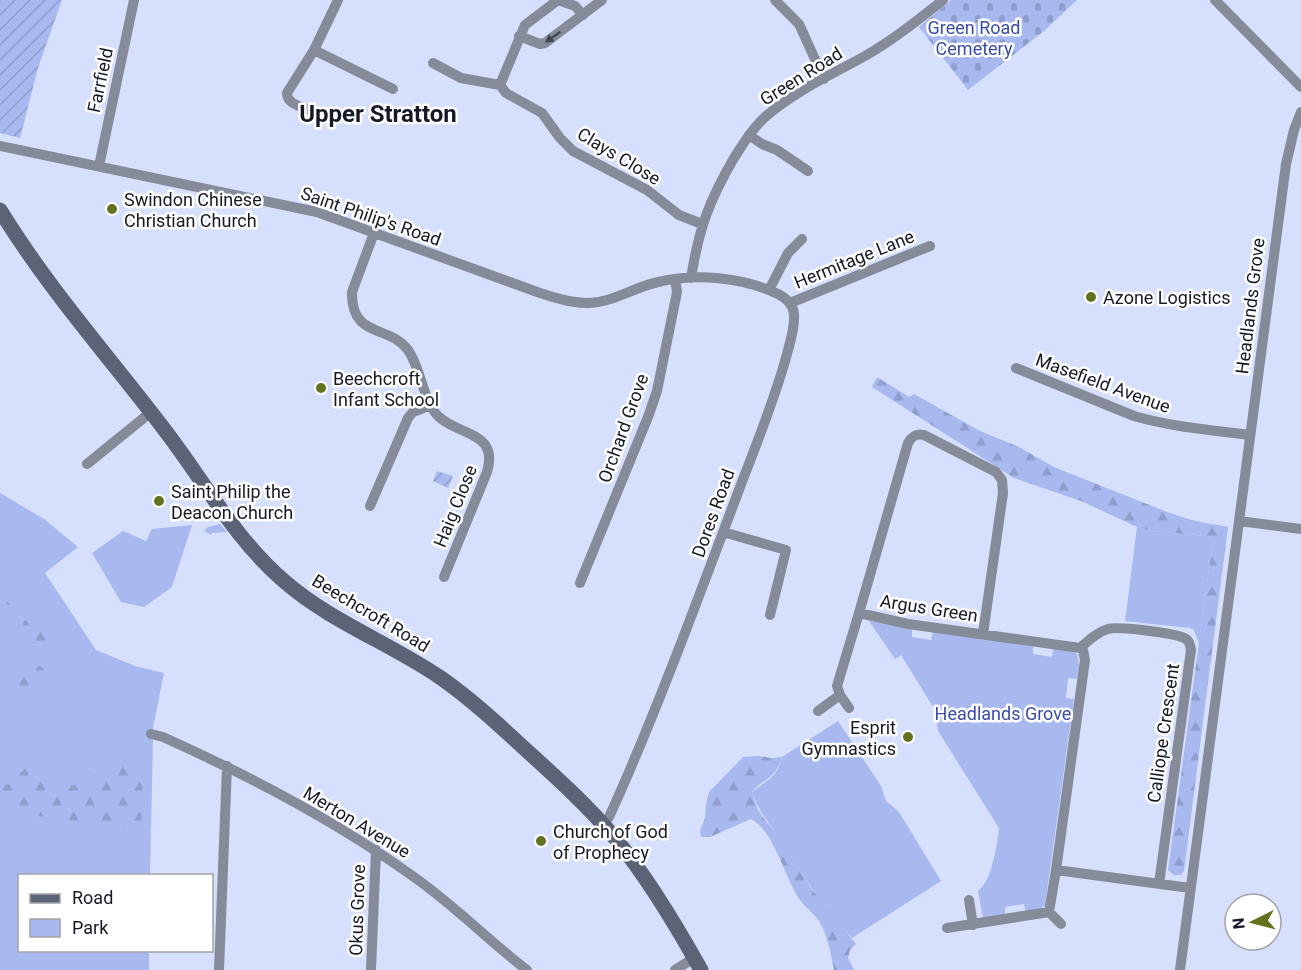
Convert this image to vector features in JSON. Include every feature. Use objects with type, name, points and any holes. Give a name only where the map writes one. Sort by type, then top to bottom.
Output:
[{"type":"main road","name":"Beechcroft Road","points":[[0,210],[25,249],[80,324],[151,412],[247,544],[284,581],[324,611],[405,655],[458,690],[507,732],[603,824],[642,874],[698,964]]},
{"type":"street","name":"Farrfield","points":[[99,166],[134,0]]},
{"type":"street","points":[[309,110],[290,102],[286,95],[314,50],[338,0]]},
{"type":"street","points":[[434,63],[461,78],[500,85],[525,25],[558,0],[575,6],[583,15]]},
{"type":"street","points":[[519,36],[540,44],[545,43],[602,0]]},
{"type":"street","points":[[775,0],[799,24],[824,79]]},
{"type":"street","name":"Green Road","points":[[691,278],[702,224],[717,187],[749,135],[771,112],[896,37],[943,0]]},
{"type":"street","points":[[1215,0],[1301,87]]},
{"type":"street","points":[[314,50],[393,89]]},
{"type":"street","name":"Clays Close","points":[[500,85],[506,93],[542,113],[560,138],[573,151],[647,190],[679,215],[702,224]]},
{"type":"street","name":"Headlands Grove","points":[[1180,970],[1286,164],[1301,112]]},
{"type":"street","points":[[749,135],[808,171]]},
{"type":"street","name":"Saint Philip's Road","points":[[0,146],[317,212],[551,297],[583,303],[607,300],[646,286],[675,279],[691,278]]},
{"type":"street","name":"Haig Close","points":[[374,233],[354,283],[352,301],[354,309],[362,323],[408,350],[431,405],[442,419],[481,440],[490,456],[487,472],[444,577]]},
{"type":"street","points":[[769,291],[788,253],[802,240]]},
{"type":"street","name":"Hermitage Lane","points":[[790,303],[930,246]]},
{"type":"street","points":[[691,278],[740,282],[769,291],[790,303]]},
{"type":"street","name":"Orchard Grove","points":[[580,584],[657,391],[677,292],[675,279]]},
{"type":"street","name":"Dores Road","points":[[603,824],[614,806],[650,724],[781,375],[795,322],[790,303]]},
{"type":"street","name":"Masefield Avenue","points":[[1016,368],[1153,421],[1250,435]]},
{"type":"street","points":[[370,506],[408,418],[413,412],[431,405]]},
{"type":"street","points":[[87,464],[151,412]]},
{"type":"street","points":[[859,613],[908,443],[910,438],[916,434],[924,435],[990,468],[1002,480],[1003,494],[983,634]]},
{"type":"street","points":[[1239,521],[1301,529]]},
{"type":"street","points":[[723,532],[786,550],[770,615]]},
{"type":"street","name":"Argus Green","points":[[840,695],[837,686],[859,613],[908,624],[1080,648]]},
{"type":"street","name":"Calliope Crescent","points":[[1080,648],[1102,631],[1117,627],[1175,635],[1186,639],[1190,645],[1160,884]]},
{"type":"street","points":[[1049,912],[1085,660],[1083,650],[1080,648]]},
{"type":"street","points":[[818,711],[840,695],[849,708]]},
{"type":"street","name":"Merton Avenue","points":[[151,734],[227,766],[376,850],[445,900],[527,970]]},
{"type":"street","points":[[219,970],[227,766]]},
{"type":"street","name":"Okus Grove","points":[[371,970],[376,850]]},
{"type":"street","points":[[1056,870],[1190,888]]},
{"type":"street","points":[[969,900],[973,925]]},
{"type":"street","points":[[1049,912],[1061,924]]},
{"type":"street","points":[[947,928],[1049,912]]},
{"type":"street","points":[[675,970],[698,964]]},
{"type":"green space","points":[[0,0],[62,0],[38,68],[20,138],[0,133]]},
{"type":"green space","name":"Green Road Cemetery","points":[[951,0],[1077,0],[1044,31],[968,90],[919,27]]},
{"type":"green space","points":[[877,377],[909,397],[914,394],[980,431],[1019,447],[1054,467],[1167,512],[1191,520],[1228,527],[1184,871],[1181,875],[1174,875],[1168,870],[1213,539],[1207,536],[1151,531],[1137,527],[1081,501],[1014,478],[872,387]]},
{"type":"green space","points":[[437,471],[453,476],[448,488],[433,481]]},
{"type":"green space","points":[[0,493],[44,519],[78,547],[45,573],[96,650],[135,666],[164,673],[151,738],[153,740],[150,874],[18,874],[18,952],[149,952],[149,970],[0,970]]},
{"type":"green space","points":[[220,524],[227,532],[211,535],[204,531],[208,527]]},
{"type":"green space","points":[[192,525],[172,587],[144,607],[121,602],[92,553],[123,531],[146,541],[152,529]]},
{"type":"green space","points":[[1137,527],[1151,531],[1207,536],[1213,539],[1199,643],[1194,630],[1190,628],[1125,621]]},
{"type":"green space","points":[[0,582],[15,586],[20,605],[12,606],[0,602]]},
{"type":"green space","points":[[31,618],[43,618],[49,634],[38,659],[31,657],[27,648],[28,644],[21,634],[24,621]]},
{"type":"green space","name":"Headlands Grove","points":[[869,621],[912,629],[912,637],[931,640],[933,632],[1033,646],[1033,654],[1052,657],[1053,649],[1073,651],[1077,654],[1079,665],[1077,679],[1068,678],[1066,698],[1074,699],[1045,905],[1042,908],[1026,912],[1024,904],[1005,907],[1005,915],[983,918],[978,891],[990,871],[999,828],[938,731],[935,710],[901,655],[895,659]]},
{"type":"green space","points":[[35,664],[43,668],[45,677],[44,689],[38,693],[27,698],[16,696],[0,685],[0,676]]},
{"type":"green space","points":[[838,721],[881,786],[886,801],[899,812],[941,881],[852,938],[805,878],[761,812],[752,792],[772,777],[782,757]]},
{"type":"green space","points":[[743,757],[782,757],[773,774],[752,792],[757,808],[811,888],[856,944],[850,950],[848,958],[854,970],[834,970],[829,945],[822,927],[798,897],[772,843],[759,825],[751,819],[710,837],[701,837],[700,830],[705,818],[709,792]]},
{"type":"green space","points":[[129,760],[143,766],[141,830],[0,811],[0,788],[13,781],[29,764],[58,780],[73,785],[88,780],[109,765]]},
{"type":"place","name":"Swindon Chinese Christian Church","points":[[112,209]]},
{"type":"place","name":"Azone Logistics","points":[[1091,297]]},
{"type":"place","name":"Beechcroft Infant School","points":[[321,388]]},
{"type":"place","name":"Saint Philip the Deacon Church","points":[[159,501]]},
{"type":"place","name":"Esprit Gymnastics","points":[[908,737]]},
{"type":"place","name":"Church of God of Prophecy","points":[[541,841]]},
{"type":"district","name":"Upper Stratton","points":[[378,114]]}]
